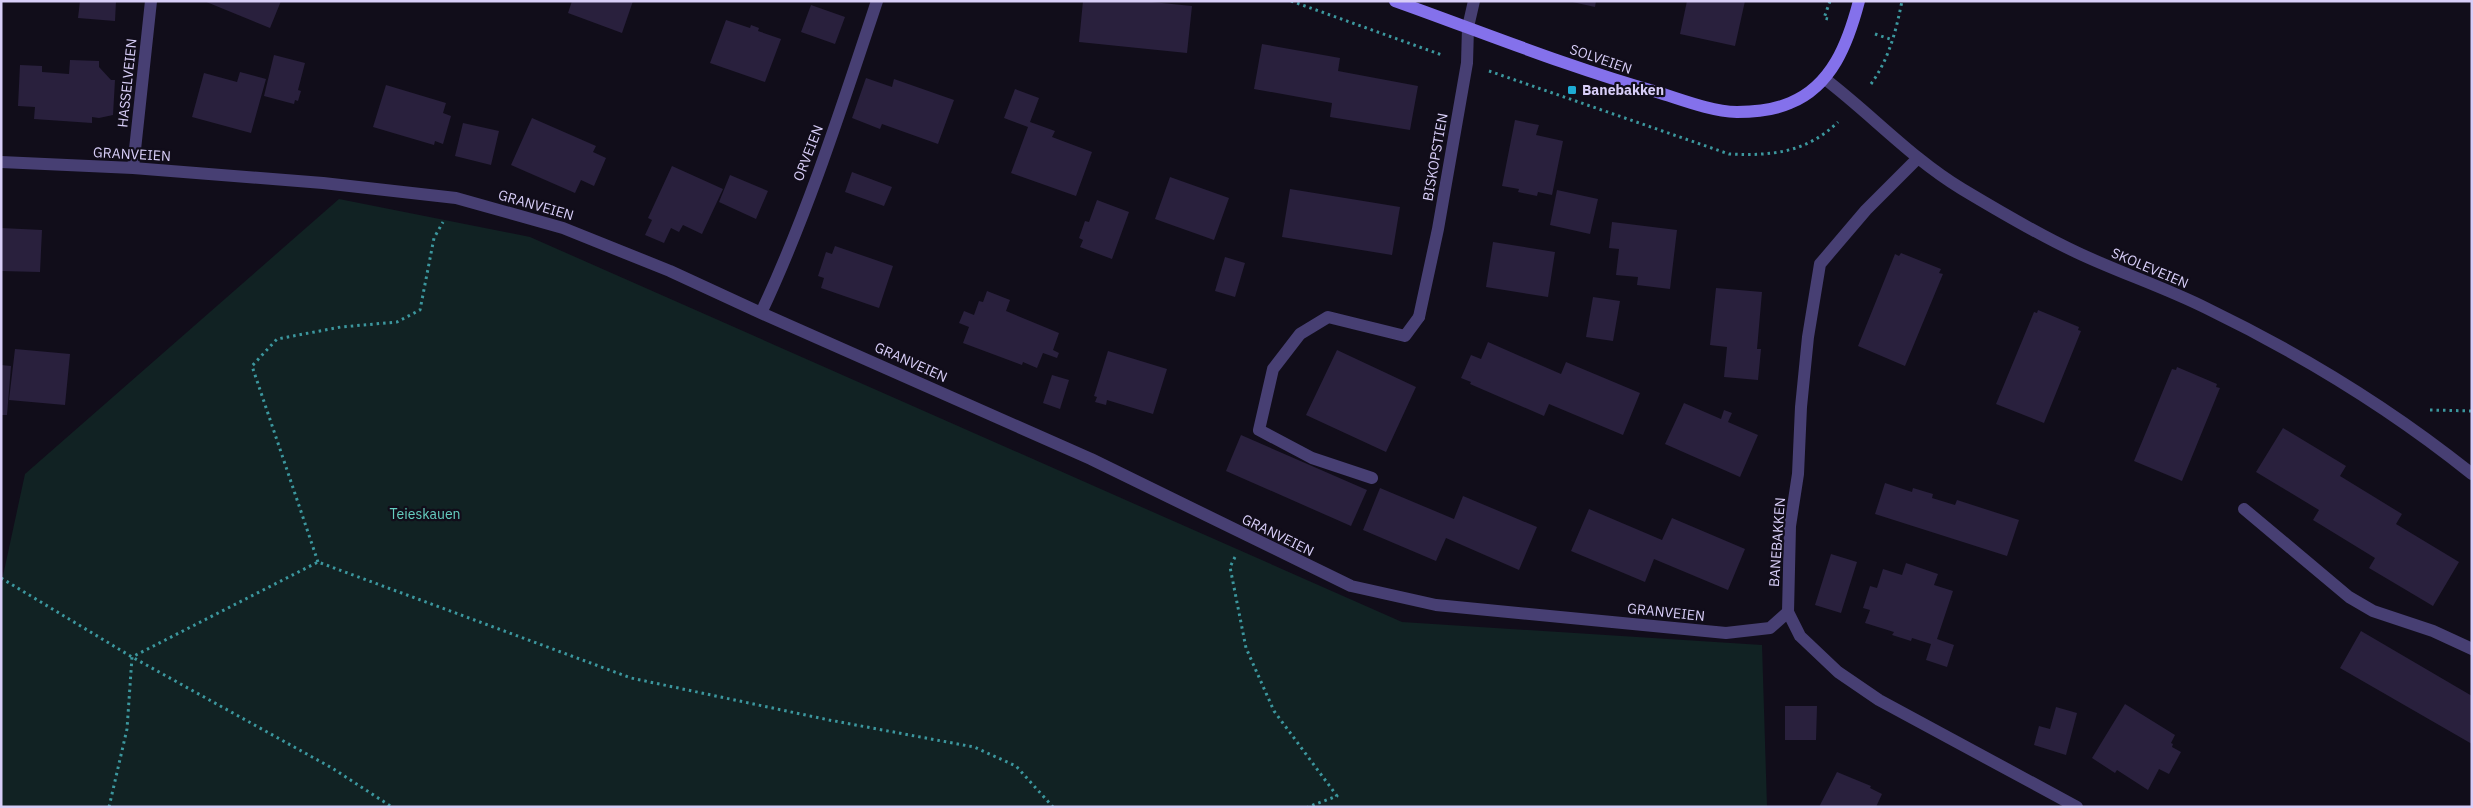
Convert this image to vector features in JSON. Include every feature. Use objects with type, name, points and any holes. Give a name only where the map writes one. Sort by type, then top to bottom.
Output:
[{"type":"main road","name":"SOLVEIEN","points":[[1395,1],[1628,84],[1715,109],[1738,112],[1767,110],[1790,103],[1811,92],[1825,79]]},
{"type":"main road","points":[[1825,79],[1840,54],[1852,27],[1859,1]]},
{"type":"street","name":"HASSELVEIEN","points":[[133,168],[151,1]]},
{"type":"street","name":"ORVEIEN","points":[[761,313],[776,282],[837,120],[877,1]]},
{"type":"street","name":"BISKOPSTIEN","points":[[1372,478],[1312,458],[1258,430],[1274,369],[1300,334],[1328,317],[1405,336],[1419,317],[1438,229],[1467,63],[1468,27],[1474,1]]},
{"type":"street","name":"SKOLEVEIEN","points":[[1825,79],[1857,104],[1917,159],[1962,189],[2074,252],[2206,308],[2300,358],[2380,408],[2472,474]]},
{"type":"street","name":"BANEBAKKEN","points":[[1917,159],[1866,210],[1820,264],[1808,337],[1800,407],[1798,474],[1790,526],[1788,612],[1800,636],[1838,672],[1879,700],[2077,807]]},
{"type":"street","name":"GRANVEIEN","points":[[1,162],[133,168],[323,182],[456,198],[563,228],[670,271],[1091,459],[1351,586],[1436,605],[1726,633],[1770,628],[1788,612]]},
{"type":"street","points":[[2244,509],[2349,597],[2373,611],[2433,631],[2472,648]]},
{"type":"path","points":[[1291,1],[1448,56]]},
{"type":"path","points":[[1824,18],[1830,1]]},
{"type":"path","points":[[1873,34],[1893,40]]},
{"type":"path","points":[[318,562],[252,366],[277,340],[341,327],[397,322],[420,310],[434,238],[456,198]]},
{"type":"path","points":[[1245,535],[1230,567],[1246,648],[1274,711],[1336,796],[1308,807]]},
{"type":"path","points":[[132,658],[318,562],[631,678],[829,720],[974,747],[1016,766],[1053,807]]},
{"type":"path","points":[[1,578],[132,658],[332,768],[392,807]]},
{"type":"path","points":[[109,807],[127,728],[132,658]]},
{"type":"green space","name":"Teieskauen","points":[[339,199],[530,237],[1402,622],[1762,645],[1767,807],[1,807],[1,585],[25,474]]},
{"type":"building","points":[[80,1],[116,1],[115,21],[78,18]]},
{"type":"building","points":[[204,1],[281,1],[270,28]]},
{"type":"building","points":[[572,1],[633,1],[622,33],[568,13]]},
{"type":"building","points":[[1083,1],[1142,1],[1192,6],[1187,53],[1079,42]]},
{"type":"building","points":[[1568,1],[1596,1],[1595,7]]},
{"type":"building","points":[[1687,1],[1745,1],[1735,46],[1680,34]]},
{"type":"building","points":[[811,5],[845,17],[835,44],[801,32]]},
{"type":"building","points":[[726,20],[750,28],[751,25],[759,28],[758,31],[781,39],[765,82],[710,63]]},
{"type":"building","points":[[1262,44],[1340,58],[1338,71],[1418,86],[1410,130],[1330,117],[1332,103],[1254,89]]},
{"type":"building","points":[[274,55],[305,63],[298,90],[301,91],[298,101],[295,100],[294,104],[264,96]]},
{"type":"building","points":[[70,60],[99,61],[99,67],[111,80],[115,80],[113,115],[99,118],[92,117],[92,123],[34,119],[35,107],[18,106],[20,65],[42,66],[42,72],[69,74]]},
{"type":"building","points":[[240,72],[266,79],[251,133],[192,117],[204,73],[237,82]]},
{"type":"building","points":[[866,78],[892,87],[894,79],[954,100],[938,144],[882,124],[880,129],[852,118]]},
{"type":"building","points":[[386,85],[446,103],[443,113],[451,116],[443,144],[435,141],[434,145],[373,127]]},
{"type":"building","points":[[1015,89],[1039,98],[1030,122],[1055,131],[1052,137],[1092,152],[1076,196],[1011,173],[1028,127],[1004,118]]},
{"type":"building","points":[[532,118],[596,146],[593,152],[606,158],[594,186],[581,180],[575,193],[511,165]]},
{"type":"building","points":[[1515,120],[1539,125],[1536,135],[1563,141],[1552,195],[1538,192],[1537,196],[1518,192],[1519,189],[1502,186]]},
{"type":"building","points":[[463,123],[499,131],[491,165],[455,156]]},
{"type":"building","points":[[672,166],[723,189],[702,234],[683,225],[679,232],[671,228],[664,243],[645,235],[652,220],[648,218]]},
{"type":"building","points":[[852,172],[892,187],[884,206],[845,192]]},
{"type":"building","points":[[730,175],[768,191],[756,219],[719,202]]},
{"type":"building","points":[[1170,177],[1229,198],[1214,240],[1155,219]]},
{"type":"building","points":[[1290,189],[1400,207],[1392,255],[1282,237]]},
{"type":"building","points":[[1557,190],[1598,199],[1590,234],[1550,225]]},
{"type":"building","points":[[1097,200],[1129,212],[1112,259],[1080,247],[1083,240],[1079,238],[1085,221],[1089,222]]},
{"type":"building","points":[[1612,222],[1677,230],[1670,289],[1637,285],[1638,277],[1616,275],[1619,249],[1609,248]]},
{"type":"building","points":[[1,228],[42,230],[40,272],[1,271]]},
{"type":"building","points":[[1493,242],[1555,252],[1548,297],[1486,287]]},
{"type":"building","points":[[835,246],[893,266],[879,308],[821,288],[824,278],[818,276],[826,252],[832,254]]},
{"type":"building","points":[[1901,253],[1941,269],[1939,273],[1943,274],[1905,366],[1858,346],[1895,254],[1899,256]]},
{"type":"building","points":[[1225,257],[1245,263],[1235,297],[1215,291]]},
{"type":"building","points":[[1716,288],[1762,292],[1757,349],[1761,349],[1758,380],[1724,377],[1727,347],[1710,345]]},
{"type":"building","points":[[987,291],[1010,300],[1006,311],[1059,333],[1053,350],[1059,353],[1057,358],[1043,353],[1037,368],[1023,362],[1022,365],[963,343],[969,327],[959,323],[964,311],[974,315],[979,301],[983,302]]},
{"type":"building","points":[[1593,297],[1620,301],[1613,341],[1586,337]]},
{"type":"building","points":[[2038,310],[2079,327],[2078,330],[2081,331],[2044,423],[1996,404],[2034,312],[2037,313]]},
{"type":"building","points":[[1488,342],[1561,374],[1566,362],[1640,393],[1623,435],[1549,404],[1544,416],[1470,384],[1471,382],[1461,378],[1471,355],[1481,359]]},
{"type":"building","points":[[15,349],[70,354],[65,405],[9,400]]},
{"type":"building","points":[[1337,350],[1416,387],[1386,452],[1306,415]]},
{"type":"building","points":[[1108,351],[1167,369],[1153,414],[1107,400],[1106,405],[1095,402],[1097,397],[1094,396]]},
{"type":"building","points":[[1,365],[11,366],[7,415],[1,415]]},
{"type":"building","points":[[2177,367],[2217,384],[2216,387],[2220,388],[2182,481],[2134,461],[2172,369],[2176,370]]},
{"type":"building","points":[[1052,375],[1069,380],[1060,409],[1043,403]]},
{"type":"building","points":[[1684,403],[1721,419],[1724,410],[1732,413],[1728,422],[1758,435],[1740,477],[1665,444]]},
{"type":"building","points":[[2283,428],[2346,466],[2340,476],[2402,514],[2396,524],[2459,562],[2433,606],[2369,568],[2375,558],[2313,520],[2319,510],[2256,472]]},
{"type":"building","points":[[1241,435],[1367,490],[1351,526],[1226,471]]},
{"type":"building","points":[[1885,483],[1912,492],[1913,488],[1933,494],[1932,498],[1955,505],[1957,500],[2019,520],[2007,556],[1875,514]]},
{"type":"building","points":[[1380,488],[1454,519],[1463,496],[1537,527],[1519,570],[1446,538],[1436,561],[1363,530]]},
{"type":"building","points":[[1589,509],[1662,540],[1672,518],[1745,549],[1728,590],[1654,559],[1645,582],[1571,551]]},
{"type":"building","points":[[1831,554],[1857,562],[1841,613],[1815,605]]},
{"type":"building","points":[[1906,563],[1938,574],[1934,585],[1953,591],[1937,639],[1954,645],[1947,667],[1926,660],[1931,644],[1912,638],[1911,641],[1892,635],[1894,632],[1865,623],[1870,610],[1863,608],[1870,586],[1877,588],[1883,569],[1902,575]]},
{"type":"building","points":[[2361,631],[2472,696],[2472,744],[2340,668]]},
{"type":"building","points":[[2125,704],[2175,735],[2171,743],[2173,744],[2172,747],[2181,752],[2169,774],[2159,769],[2148,790],[2117,770],[2115,773],[2092,758]]},
{"type":"building","points":[[1785,706],[1817,706],[1816,740],[1785,740]]},
{"type":"building","points":[[2056,707],[2077,713],[2066,755],[2034,745],[2039,726],[2050,729]]},
{"type":"building","points":[[1837,772],[1871,786],[1870,788],[1882,794],[1876,807],[1819,807]]},
{"type":"place","name":"Banebakken","points":[[1572,90]]}]
